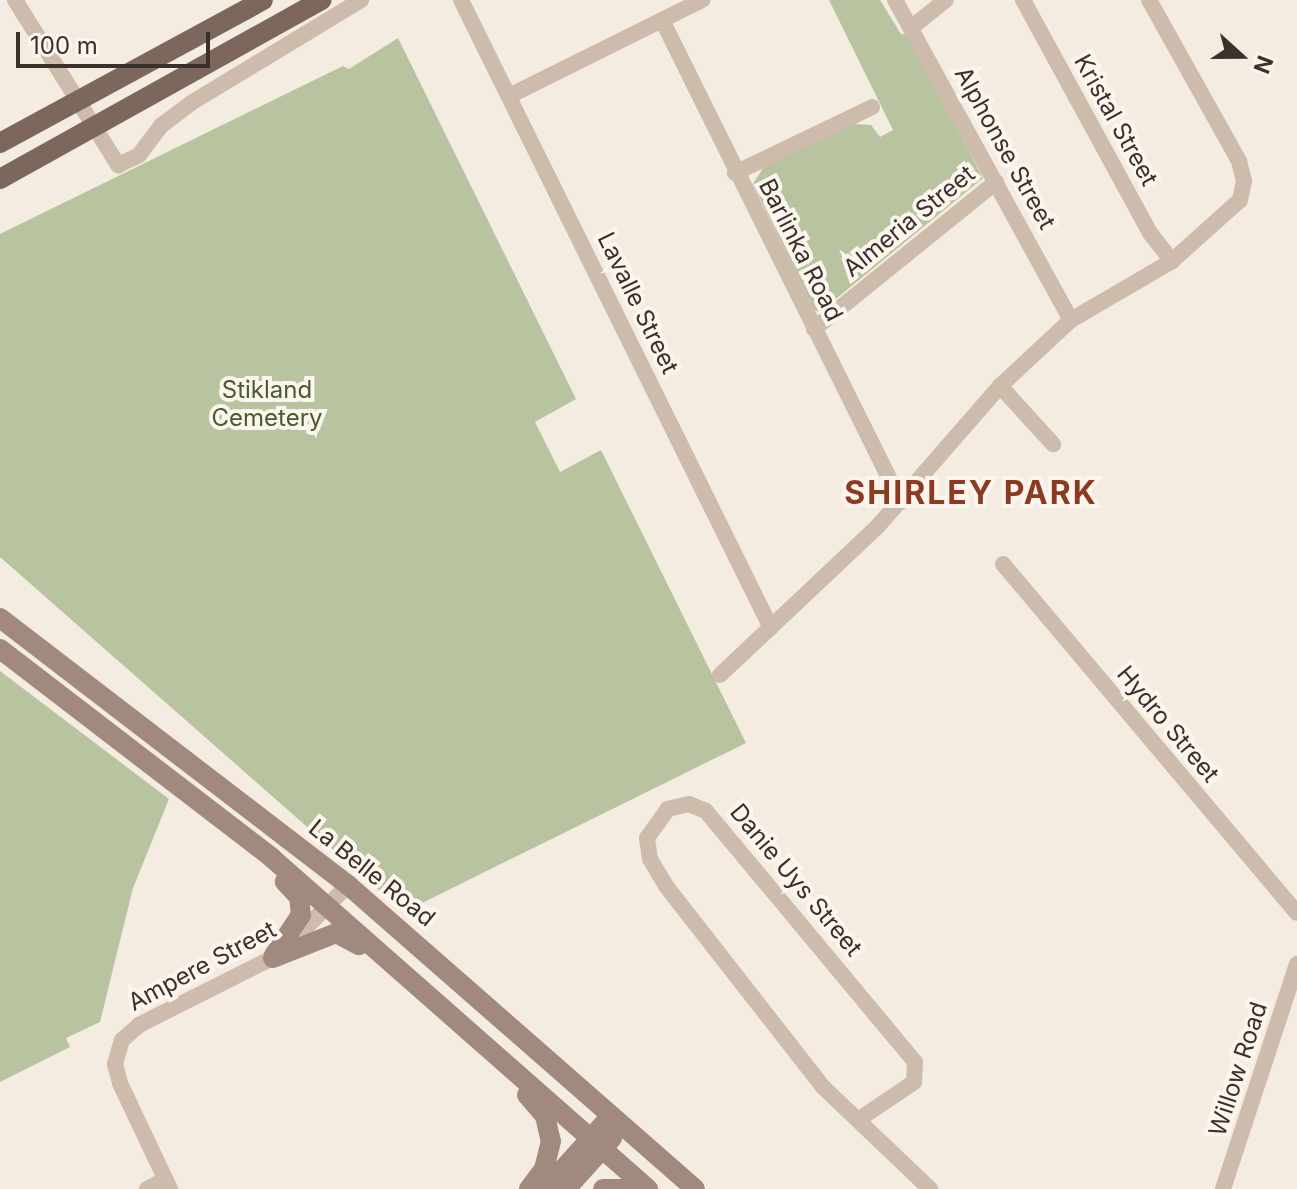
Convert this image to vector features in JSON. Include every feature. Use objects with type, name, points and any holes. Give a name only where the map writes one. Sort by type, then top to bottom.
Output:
[{"type":"main road","points":[[0,143],[80,103],[263,0]]},
{"type":"main road","points":[[0,179],[97,128],[321,0]]},
{"type":"main road","name":"La Belle Road","points":[[1,620],[348,885],[695,1189]]},
{"type":"main road","points":[[0,649],[272,858],[648,1189]]},
{"type":"main road","points":[[271,960],[301,915],[299,897],[281,878],[272,858]]},
{"type":"main road","points":[[271,960],[336,933],[388,958]]},
{"type":"main road","points":[[503,1061],[550,1129],[547,1162],[529,1189]]},
{"type":"main road","points":[[545,1189],[617,1121]]},
{"type":"main road","points":[[566,1189],[597,1143]]},
{"type":"main road","points":[[603,1189],[624,1189]]},
{"type":"street","points":[[15,0],[118,165],[139,155],[172,116],[361,0]]},
{"type":"street","name":"Lavalle Street","points":[[461,0],[771,628]]},
{"type":"street","points":[[509,96],[702,0]]},
{"type":"street","name":"Alphonse Street","points":[[895,0],[1071,320]]},
{"type":"street","points":[[912,27],[946,0]]},
{"type":"street","name":"Kristal Street","points":[[1023,0],[1150,233],[1172,261]]},
{"type":"street","points":[[720,675],[901,502],[1000,386],[1071,320],[1172,261],[1234,206],[1244,181],[1239,161],[1149,0]]},
{"type":"street","name":"Barlinka Road","points":[[662,20],[735,173],[901,502]]},
{"type":"street","points":[[735,173],[872,107]]},
{"type":"street","name":"Almeria Street","points":[[814,329],[996,182]]},
{"type":"street","points":[[1000,386],[1053,444]]},
{"type":"street","name":"Hydro Street","points":[[1003,564],[1297,913]]},
{"type":"street","name":"Danie Uys Street","points":[[858,1120],[914,1082],[915,1062],[706,811],[689,804],[668,809],[647,838],[650,859],[666,886],[823,1087],[930,1189]]},
{"type":"street","name":"Ampere Street","points":[[168,1184],[120,1083],[118,1048],[139,1025],[271,960],[329,907],[348,885]]},
{"type":"street","name":"Willow Road","points":[[1223,1189],[1297,964]]},
{"type":"street","points":[[147,1189],[168,1184]]},
{"type":"green space","points":[[829,0],[880,0],[901,34],[908,35],[983,178],[820,312],[814,310],[753,184],[763,168],[852,124],[871,125],[880,137],[893,130]]},
{"type":"green space","name":"Stikland Cemetery","points":[[398,38],[576,399],[535,422],[560,472],[601,450],[746,743],[404,912],[0,557],[0,234],[343,66],[349,69]]},
{"type":"green space","points":[[0,671],[169,799],[133,888],[100,1022],[66,1038],[70,1047],[0,1082]]},
{"type":"district","name":"SHIRLEY PARK","points":[[971,493]]}]
